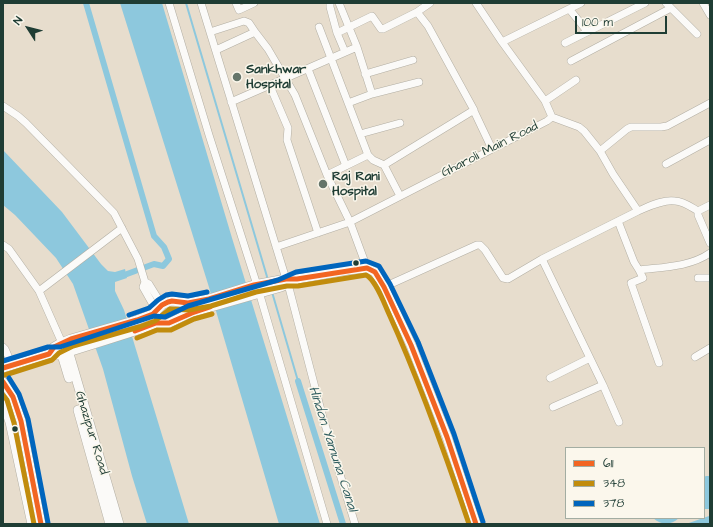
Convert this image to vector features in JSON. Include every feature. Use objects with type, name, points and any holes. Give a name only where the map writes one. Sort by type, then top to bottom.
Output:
[{"type":"main road","points":[[7,366],[49,354],[68,352],[156,323],[167,324],[210,302],[260,288],[297,279],[367,268],[375,272],[411,345],[441,423],[476,524]]},
{"type":"main road","points":[[49,354],[54,347],[64,342],[137,320],[172,301],[188,303],[210,302]]},
{"type":"main road","points":[[182,302],[186,308],[182,317]]},
{"type":"main road","points":[[156,323],[157,310]]},
{"type":"main road","name":"Ghazipur Road","points":[[64,342],[118,524]]},
{"type":"main road","name":"Ghazipur Road","points":[[68,352],[110,524]]},
{"type":"main road","points":[[3,382],[13,397],[22,424],[41,524]]},
{"type":"main road","points":[[13,397],[3,401],[10,422],[32,524]]},
{"type":"street","points":[[169,3],[209,135],[260,288],[327,524]]},
{"type":"street","points":[[201,3],[276,247],[283,282],[355,524]]},
{"type":"street","points":[[254,3],[238,6],[244,21],[249,23],[268,49],[295,95],[327,175],[350,222],[367,268]]},
{"type":"street","points":[[330,3],[338,33],[346,52]]},
{"type":"street","points":[[338,3],[350,28],[372,94]]},
{"type":"street","points":[[338,33],[372,16],[381,29],[383,29],[417,12],[430,3]]},
{"type":"street","name":"Gharoli Main Road","points":[[276,247],[350,222],[547,121],[552,116],[545,101],[476,3]]},
{"type":"street","points":[[502,42],[570,10],[581,3]]},
{"type":"street","points":[[565,42],[645,3]]},
{"type":"street","points":[[703,3],[710,15]]},
{"type":"street","points":[[571,61],[668,6],[697,34]]},
{"type":"street","points":[[570,10],[588,31]]},
{"type":"street","points":[[417,12],[428,26],[474,109],[492,149]]},
{"type":"street","points":[[210,32],[244,21]]},
{"type":"street","points":[[319,27],[368,155],[373,160],[384,165],[400,196]]},
{"type":"street","points":[[216,50],[255,32]]},
{"type":"street","points":[[231,102],[357,47]]},
{"type":"street","points":[[365,74],[413,60]]},
{"type":"street","points":[[308,69],[346,166]]},
{"type":"street","points":[[545,101],[576,80]]},
{"type":"street","points":[[348,103],[372,94],[419,82]]},
{"type":"street","points":[[270,86],[288,128],[287,140],[318,233]]},
{"type":"street","points":[[600,152],[631,127],[667,126],[710,103]]},
{"type":"street","points":[[3,106],[26,123],[114,213],[138,259],[145,282],[143,287],[157,310]]},
{"type":"street","points":[[384,165],[474,111]]},
{"type":"street","points":[[552,116],[582,129],[600,152],[638,211]]},
{"type":"street","points":[[360,134],[400,123]]},
{"type":"street","points":[[666,164],[710,140]]},
{"type":"street","points":[[327,175],[368,155]]},
{"type":"street","points":[[384,288],[477,245],[480,245],[485,250],[502,277],[506,279],[542,259],[638,211],[675,200],[682,202],[698,211],[700,220],[710,243]]},
{"type":"street","points":[[698,211],[710,205]]},
{"type":"street","points":[[618,221],[634,262],[643,278],[631,283],[659,363]]},
{"type":"street","points":[[39,291],[122,228]]},
{"type":"street","points":[[3,245],[10,249],[39,291],[64,342]]},
{"type":"street","points":[[639,270],[680,265],[710,253]]},
{"type":"street","points":[[542,259],[603,385],[619,422]]},
{"type":"street","points":[[698,278],[710,278]]},
{"type":"street","points":[[3,347],[5,349],[7,366]]},
{"type":"street","points":[[695,357],[710,348]]},
{"type":"street","points":[[550,378],[590,358]]},
{"type":"street","points":[[553,407],[603,385]]},
{"type":"water","points":[[120,3],[162,3],[232,238],[320,524],[279,524],[208,284]]},
{"type":"water","points":[[3,150],[62,212],[101,264],[108,271],[115,272],[125,269],[127,278],[115,282],[115,291],[124,310],[189,524],[147,524],[132,476],[103,369],[73,284],[56,258],[15,215],[3,205]]},
{"type":"water","points":[[705,476],[710,476],[710,509],[705,509]]},
{"type":"water","points":[[709,516],[710,524],[686,524],[705,519],[705,517]]},
{"type":"water","points":[[654,519],[678,519],[666,524]]},
{"type":"waterway","points":[[86,3],[154,236],[164,247],[169,259],[163,266],[154,264],[127,274]]},
{"type":"waterway","points":[[186,3],[268,280]]},
{"type":"waterway","points":[[272,292],[298,381]]},
{"type":"waterway","name":"Hindon Yamuna Canal","points":[[298,381],[343,524]]},
{"type":"transit line","name":"378","points":[[3,361],[48,347],[60,347],[154,316],[165,317],[188,306],[278,280],[296,272],[366,261],[379,266],[390,284],[418,342],[454,434],[483,522]]},
{"type":"transit line","name":"611","points":[[3,368],[49,354],[54,347],[71,339],[153,314],[162,305],[168,302],[188,303],[209,299],[254,285],[367,268],[375,272],[384,287],[411,345],[447,437],[476,524]]},
{"type":"transit line","name":"348","points":[[5,375],[52,360],[59,353],[73,346],[155,321],[170,309],[189,310],[211,306],[256,292],[366,275],[370,278],[379,292],[422,392],[469,524]]},
{"type":"transit line","name":"378","points":[[129,315],[149,308],[166,295],[172,294],[188,296],[207,292]]},
{"type":"transit line","name":"611","points":[[135,331],[156,323],[169,323],[210,307]]},
{"type":"transit line","name":"348","points":[[137,338],[157,330],[171,330],[194,319],[212,314]]},
{"type":"transit line","name":"378","points":[[9,378],[19,394],[28,419],[48,523]]},
{"type":"transit line","name":"611","points":[[3,382],[13,397],[21,421],[41,524]]},
{"type":"transit line","name":"348","points":[[3,395],[7,400],[14,423],[34,524]]},
{"type":"place","name":"Sankhwar Hospital","points":[[237,77]]},
{"type":"place","name":"Raj Rani Hospital","points":[[323,184]]}]
